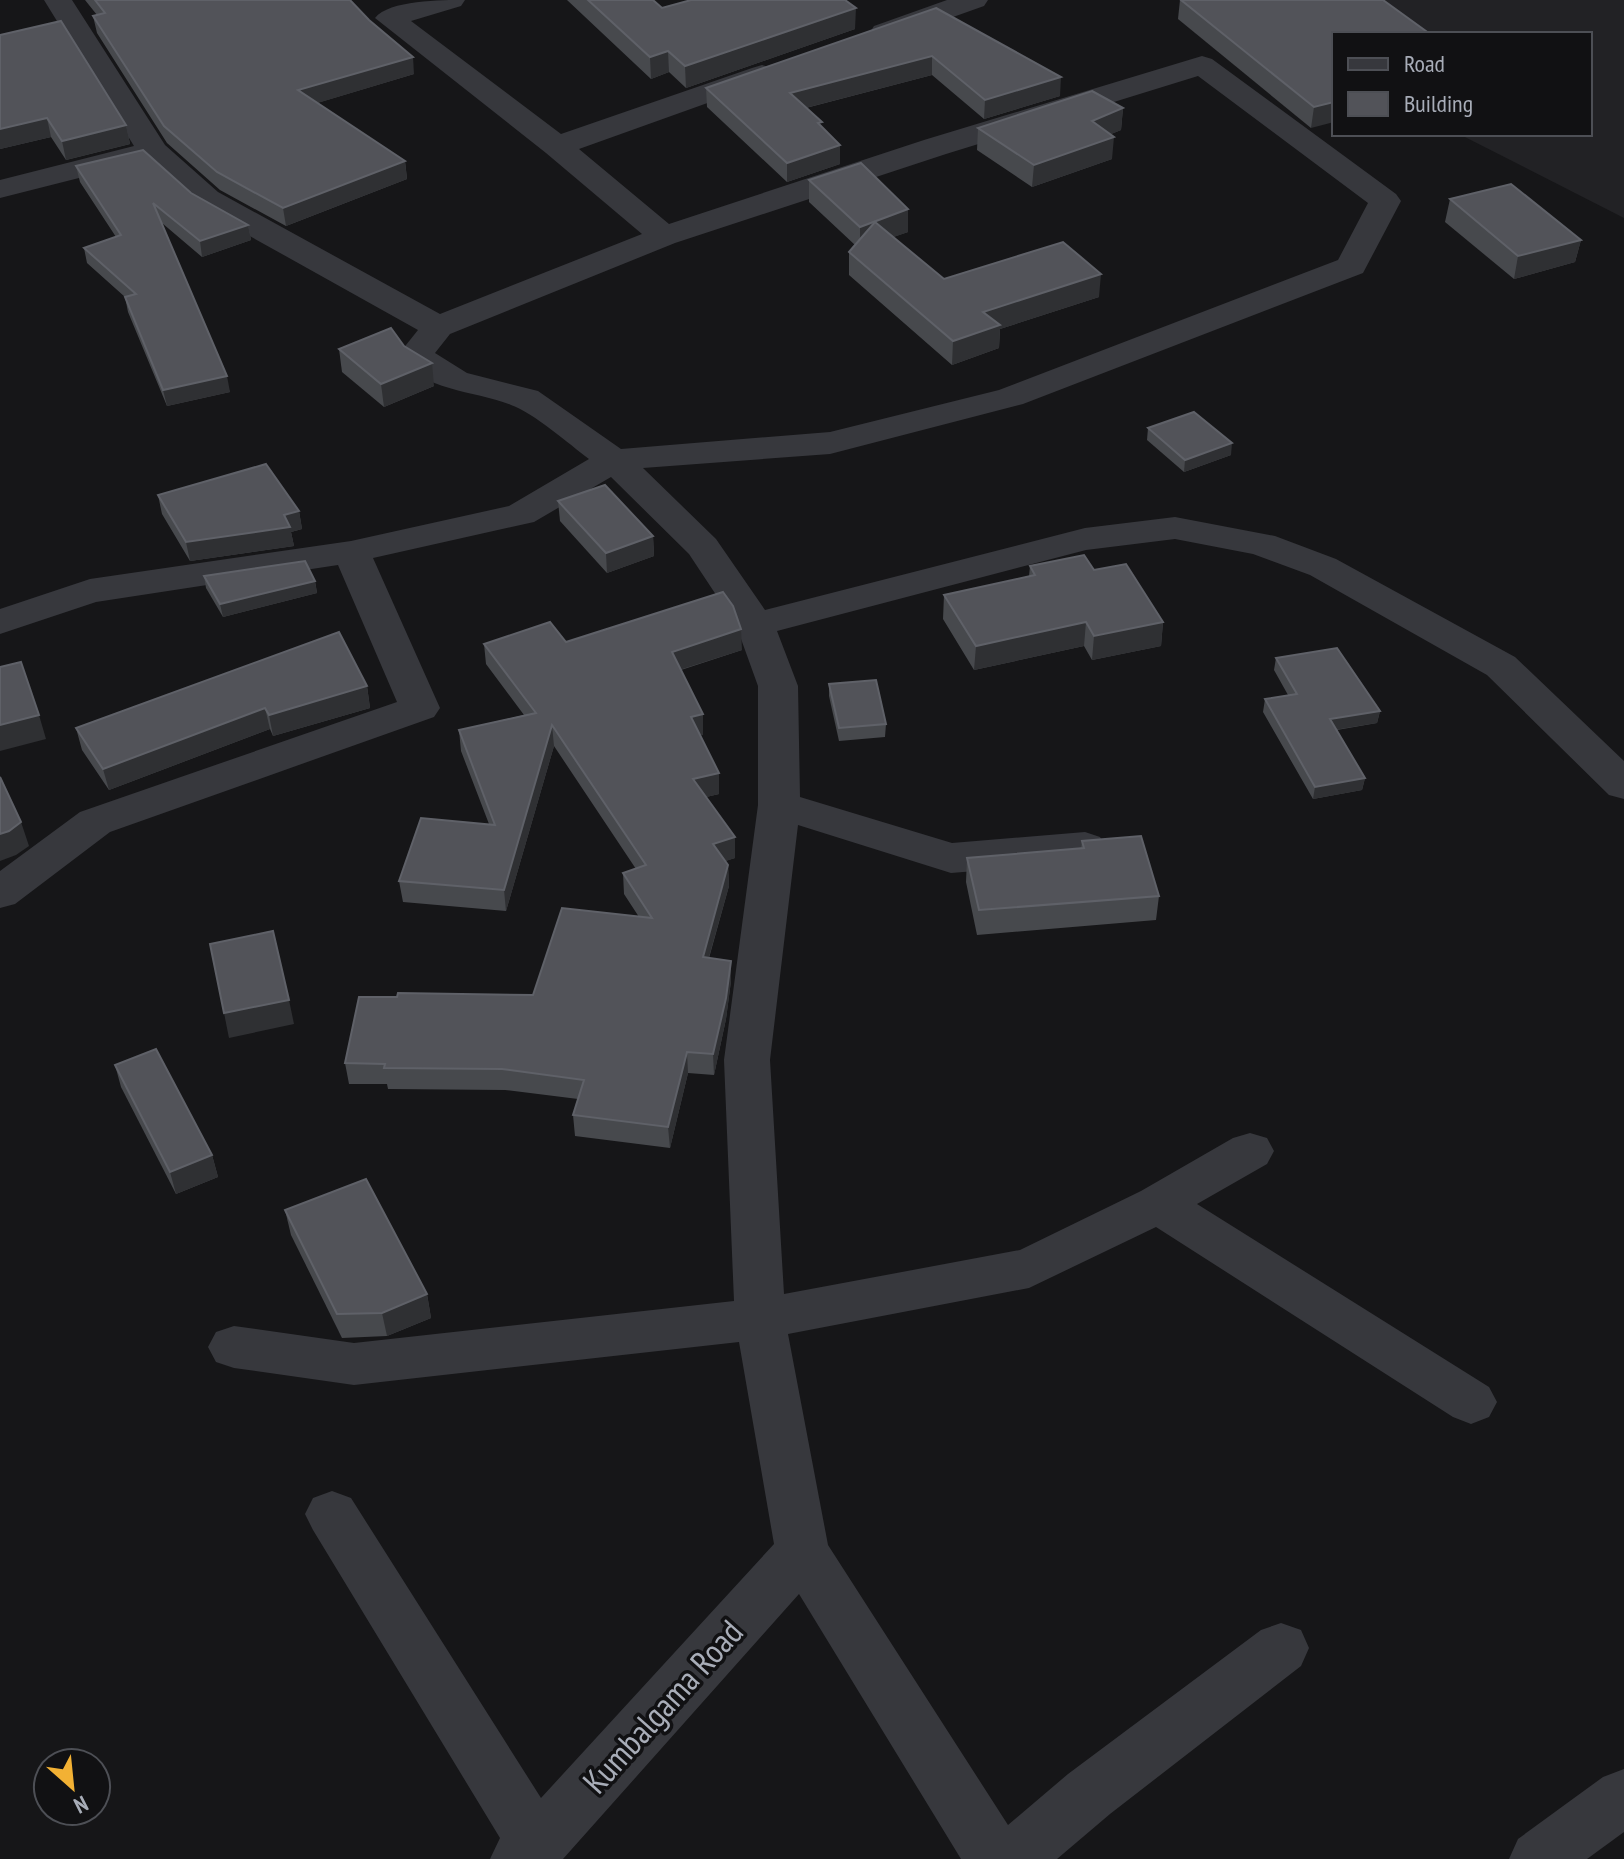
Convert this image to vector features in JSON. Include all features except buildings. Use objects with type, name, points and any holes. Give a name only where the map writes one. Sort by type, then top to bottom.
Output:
[{"type":"street","points":[[58,0],[153,151],[207,199],[438,327]]},
{"type":"street","points":[[451,0],[389,18],[557,146],[664,236]]},
{"type":"street","points":[[855,42],[974,0]]},
{"type":"street","points":[[557,146],[795,63]]},
{"type":"street","points":[[0,622],[90,591],[351,552],[521,514],[614,460],[830,443],[1011,397],[1351,266],[1385,201],[1202,65],[935,147],[664,236],[438,327],[415,355],[455,380],[526,398],[614,460],[703,547],[755,625],[778,686],[779,805],[747,1060],[760,1319],[802,1551],[995,1859]]},
{"type":"street","points":[[0,189],[153,151]]},
{"type":"street","points":[[755,625],[1085,539],[1175,528],[1262,544],[1323,567],[1501,666],[1624,785]]},
{"type":"street","points":[[0,893],[95,822],[420,708],[351,552]]},
{"type":"street","points":[[779,805],[951,858],[1085,847]]},
{"type":"street","points":[[234,1347],[354,1364],[760,1319],[1029,1268],[1158,1204],[1250,1151]]},
{"type":"street","points":[[1158,1204],[1471,1402]]},
{"type":"street","points":[[332,1514],[528,1852]]},
{"type":"street","name":"Kumbalgama Road","points":[[528,1852],[802,1551]]},
{"type":"street","points":[[1013,1859],[1089,1794],[1281,1648]]},
{"type":"street","points":[[1539,1859],[1624,1797]]},
{"type":"shaded area","points":[[1289,0],[1624,0],[1624,218],[1463,136],[1592,136],[1592,32],[1332,32]]}]
